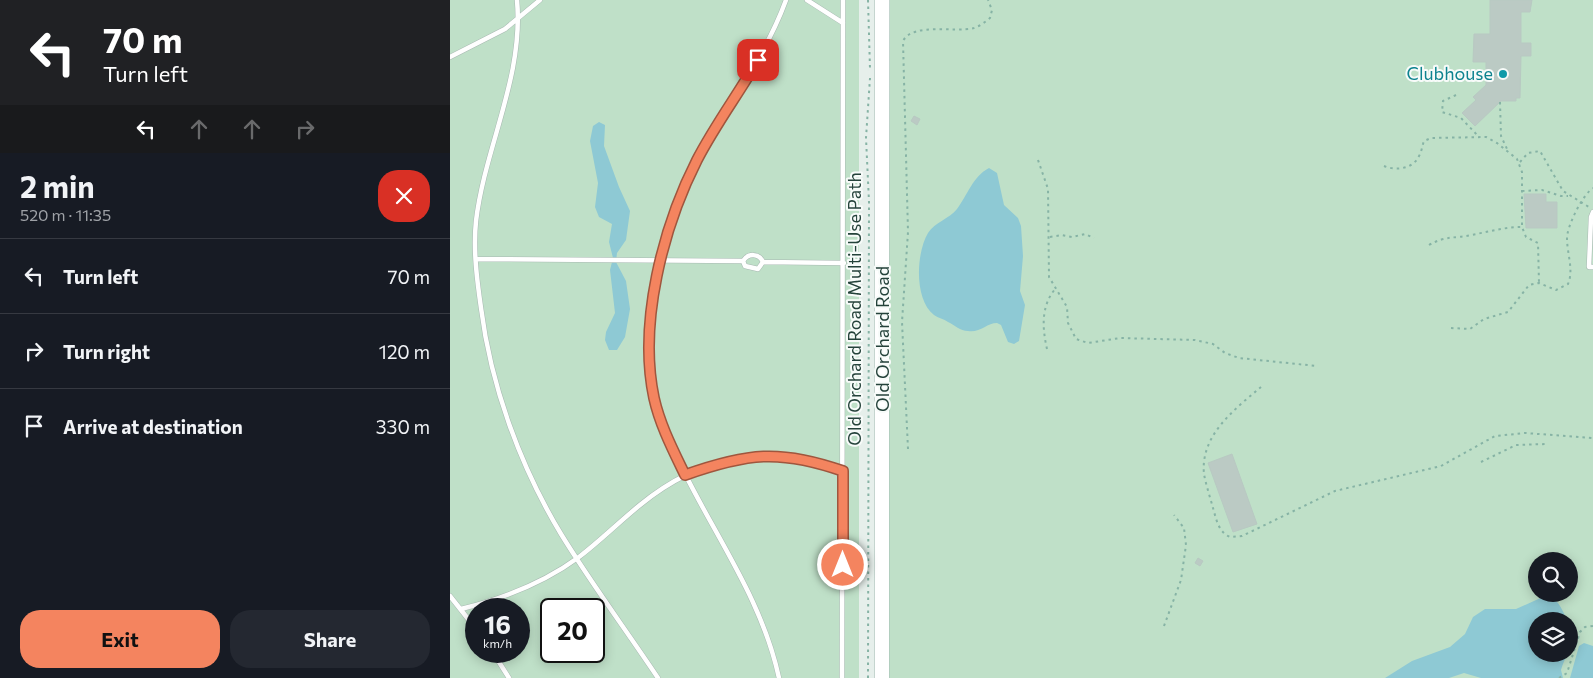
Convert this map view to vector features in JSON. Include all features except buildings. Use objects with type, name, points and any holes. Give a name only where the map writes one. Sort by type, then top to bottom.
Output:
[{"type":"main road","name":"Old Orchard Road","points":[[882,0],[882,678]]},
{"type":"lane","points":[[517,0],[517,42],[509,93],[479,201],[476,259],[484,332],[498,389],[526,466],[541,497],[562,534],[658,678]]},
{"type":"lane","points":[[450,57],[480,44],[517,20],[540,0]]},
{"type":"lane","points":[[779,678],[756,606],[685,475],[660,419],[650,370],[650,320],[661,260],[697,160],[758,60],[786,0]]},
{"type":"lane","points":[[807,0],[843,23]]},
{"type":"lane","points":[[842,678],[843,0]]},
{"type":"lane","points":[[1593,211],[1591,217],[1589,267],[1593,267]]},
{"type":"lane","points":[[743,262],[749,255],[759,256],[763,262]]},
{"type":"lane","points":[[476,259],[743,262]]},
{"type":"lane","points":[[743,262],[745,266],[754,270],[758,269],[763,262]]},
{"type":"lane","points":[[763,262],[844,263]]},
{"type":"lane","points":[[461,609],[508,594],[578,558],[640,505],[685,475],[715,464],[758,456],[797,457],[843,471]]},
{"type":"lane","points":[[450,596],[465,614]]},
{"type":"lane","points":[[500,663],[510,678]]},
{"type":"path","name":"Old Orchard Road Multi-Use Path","points":[[868,0],[870,74],[866,138],[869,202],[868,678]]},
{"type":"path","points":[[908,449],[902,322],[908,232],[903,41],[909,34],[922,31],[965,29],[978,26],[990,18],[992,10],[988,0]]},
{"type":"path","points":[[1456,95],[1443,101],[1442,112],[1461,118],[1480,137]]},
{"type":"path","points":[[1500,102],[1500,136],[1508,151]]},
{"type":"path","points":[[1384,166],[1394,170],[1414,164],[1427,139],[1480,137],[1490,139],[1508,151],[1520,162],[1522,227],[1526,236],[1538,243],[1539,283]]},
{"type":"path","points":[[1520,162],[1528,153],[1540,150],[1563,191],[1593,211]]},
{"type":"path","points":[[1038,160],[1048,189],[1049,277],[1067,307],[1071,333],[1079,342],[1088,343],[1120,338],[1195,340],[1212,344],[1225,353],[1239,358],[1317,366]]},
{"type":"path","points":[[1450,328],[1470,329],[1484,319],[1508,312],[1528,285],[1539,283],[1556,290],[1568,284],[1571,269],[1567,236],[1584,194],[1593,188]]},
{"type":"path","points":[[1522,190],[1542,190],[1561,196],[1568,196]]},
{"type":"path","points":[[1429,245],[1453,235],[1472,235],[1510,227],[1522,227]]},
{"type":"path","points":[[1050,237],[1062,235],[1072,237],[1085,234],[1094,238]]},
{"type":"path","points":[[1048,349],[1044,332],[1045,312],[1048,297],[1056,288]]},
{"type":"path","points":[[1261,387],[1220,424],[1204,460],[1204,475],[1217,520],[1222,531],[1230,537],[1242,536],[1334,491],[1441,466],[1495,436],[1532,433],[1593,438]]},
{"type":"path","points":[[1481,462],[1516,445],[1546,444]]},
{"type":"path","points":[[1164,626],[1182,580],[1186,545],[1184,528],[1174,515]]},
{"type":"path","points":[[1559,678],[1564,676],[1569,668],[1580,632],[1585,628],[1593,626]]},
{"type":"green space","points":[[450,0],[859,0],[859,678],[450,678]]},
{"type":"green space","points":[[890,0],[1593,0],[1593,678],[888,678]]},
{"type":"water","points":[[599,122],[605,125],[604,146],[630,211],[626,240],[617,253],[616,262],[626,281],[630,309],[625,337],[617,350],[609,350],[605,340],[606,332],[615,313],[610,270],[613,258],[609,242],[612,224],[599,217],[595,207],[598,183],[590,141],[593,126]]},
{"type":"water","points":[[989,168],[997,173],[1004,205],[1018,218],[1021,226],[1023,256],[1020,291],[1025,305],[1019,341],[1014,344],[1008,342],[1001,325],[997,323],[976,331],[965,331],[934,315],[923,299],[920,288],[919,264],[928,233],[934,226],[957,209],[974,181]]},
{"type":"water","points":[[1532,602],[1557,602],[1562,609],[1564,612],[1528,612],[1528,662],[1564,662],[1561,670],[1563,678],[1481,678],[1464,673],[1449,678],[1385,678],[1412,661],[1450,647],[1465,634],[1473,617],[1485,609],[1516,609]]},
{"type":"water","points":[[1584,643],[1593,646],[1593,678],[1570,678],[1574,662],[1578,662],[1579,646]]},
{"type":"place","name":"Clubhouse","points":[[1503,74]]},
{"type":"route","points":[[758,60],[697,160],[682,194],[661,260],[650,320],[650,370],[654,398],[672,449],[685,475],[738,458],[758,456],[797,457],[843,471],[843,565]]}]
